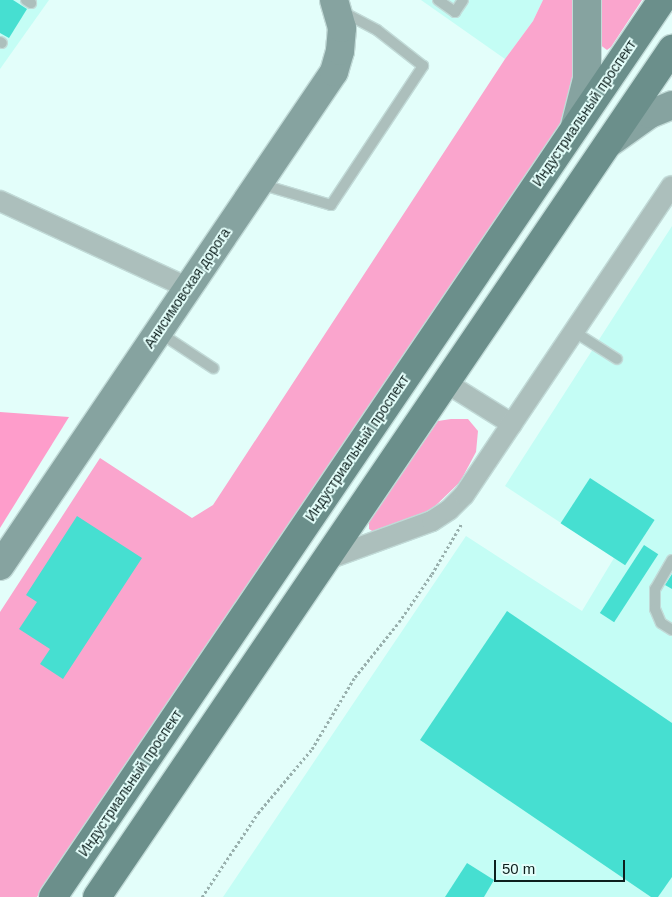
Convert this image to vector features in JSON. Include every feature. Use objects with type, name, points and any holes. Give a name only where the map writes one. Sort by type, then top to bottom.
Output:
[{"type":"main road","name":"Индустриальный проспект","points":[[53,897],[662,0]]},
{"type":"main road","points":[[97,897],[672,49]]},
{"type":"street","points":[[575,126],[587,80],[587,0]]},
{"type":"street","name":"Анисимовская дорога","points":[[0,566],[186,288],[334,72],[340,51],[342,34],[336,4]]},
{"type":"street","points":[[604,147],[650,114],[672,105]]},
{"type":"street","points":[[325,560],[432,521],[449,510],[464,496],[672,186]]},
{"type":"street","points":[[0,200],[186,288]]},
{"type":"street","points":[[445,382],[512,424]]},
{"type":"lane","points":[[438,0],[455,12],[463,0]]},
{"type":"lane","points":[[257,184],[331,205],[423,66],[378,30],[336,4]]},
{"type":"lane","points":[[157,331],[213,368]]},
{"type":"lane","points":[[573,331],[617,359]]},
{"type":"lane","points":[[672,560],[655,589],[655,609],[661,623],[672,630]]},
{"type":"path","points":[[202,897],[258,813],[312,749],[354,677],[399,622],[432,574],[465,516]]},
{"type":"shaded area","points":[[0,0],[49,0],[0,69]]},
{"type":"shaded area","points":[[421,0],[543,0],[533,21],[505,59]]},
{"type":"shaded area","points":[[543,0],[578,0],[575,102],[37,897],[0,897],[0,612],[100,458],[192,518],[213,505],[505,59],[533,21]]},
{"type":"shaded area","points":[[597,0],[642,0],[611,47],[607,50],[599,44]]},
{"type":"shaded area","points":[[672,226],[672,897],[223,897],[466,536],[582,611],[614,558],[505,486]]},
{"type":"shaded area","points":[[0,412],[69,417],[0,528]]},
{"type":"shaded area","points":[[468,419],[478,431],[476,452],[460,482],[431,510],[377,534],[369,529],[369,521],[438,421]]},
{"type":"building","points":[[0,0],[13,0],[27,9],[9,38],[0,33]]},
{"type":"building","points":[[590,478],[655,520],[625,565],[561,523]]},
{"type":"building","points":[[77,516],[142,558],[63,679],[40,664],[50,649],[19,629],[37,602],[26,595]]},
{"type":"building","points":[[644,545],[658,554],[614,622],[600,613]]},
{"type":"building","points":[[672,574],[672,589],[665,585]]},
{"type":"building","points":[[507,611],[672,723],[672,877],[658,897],[651,897],[420,740]]},
{"type":"building","points":[[467,863],[494,880],[484,897],[445,897]]}]
